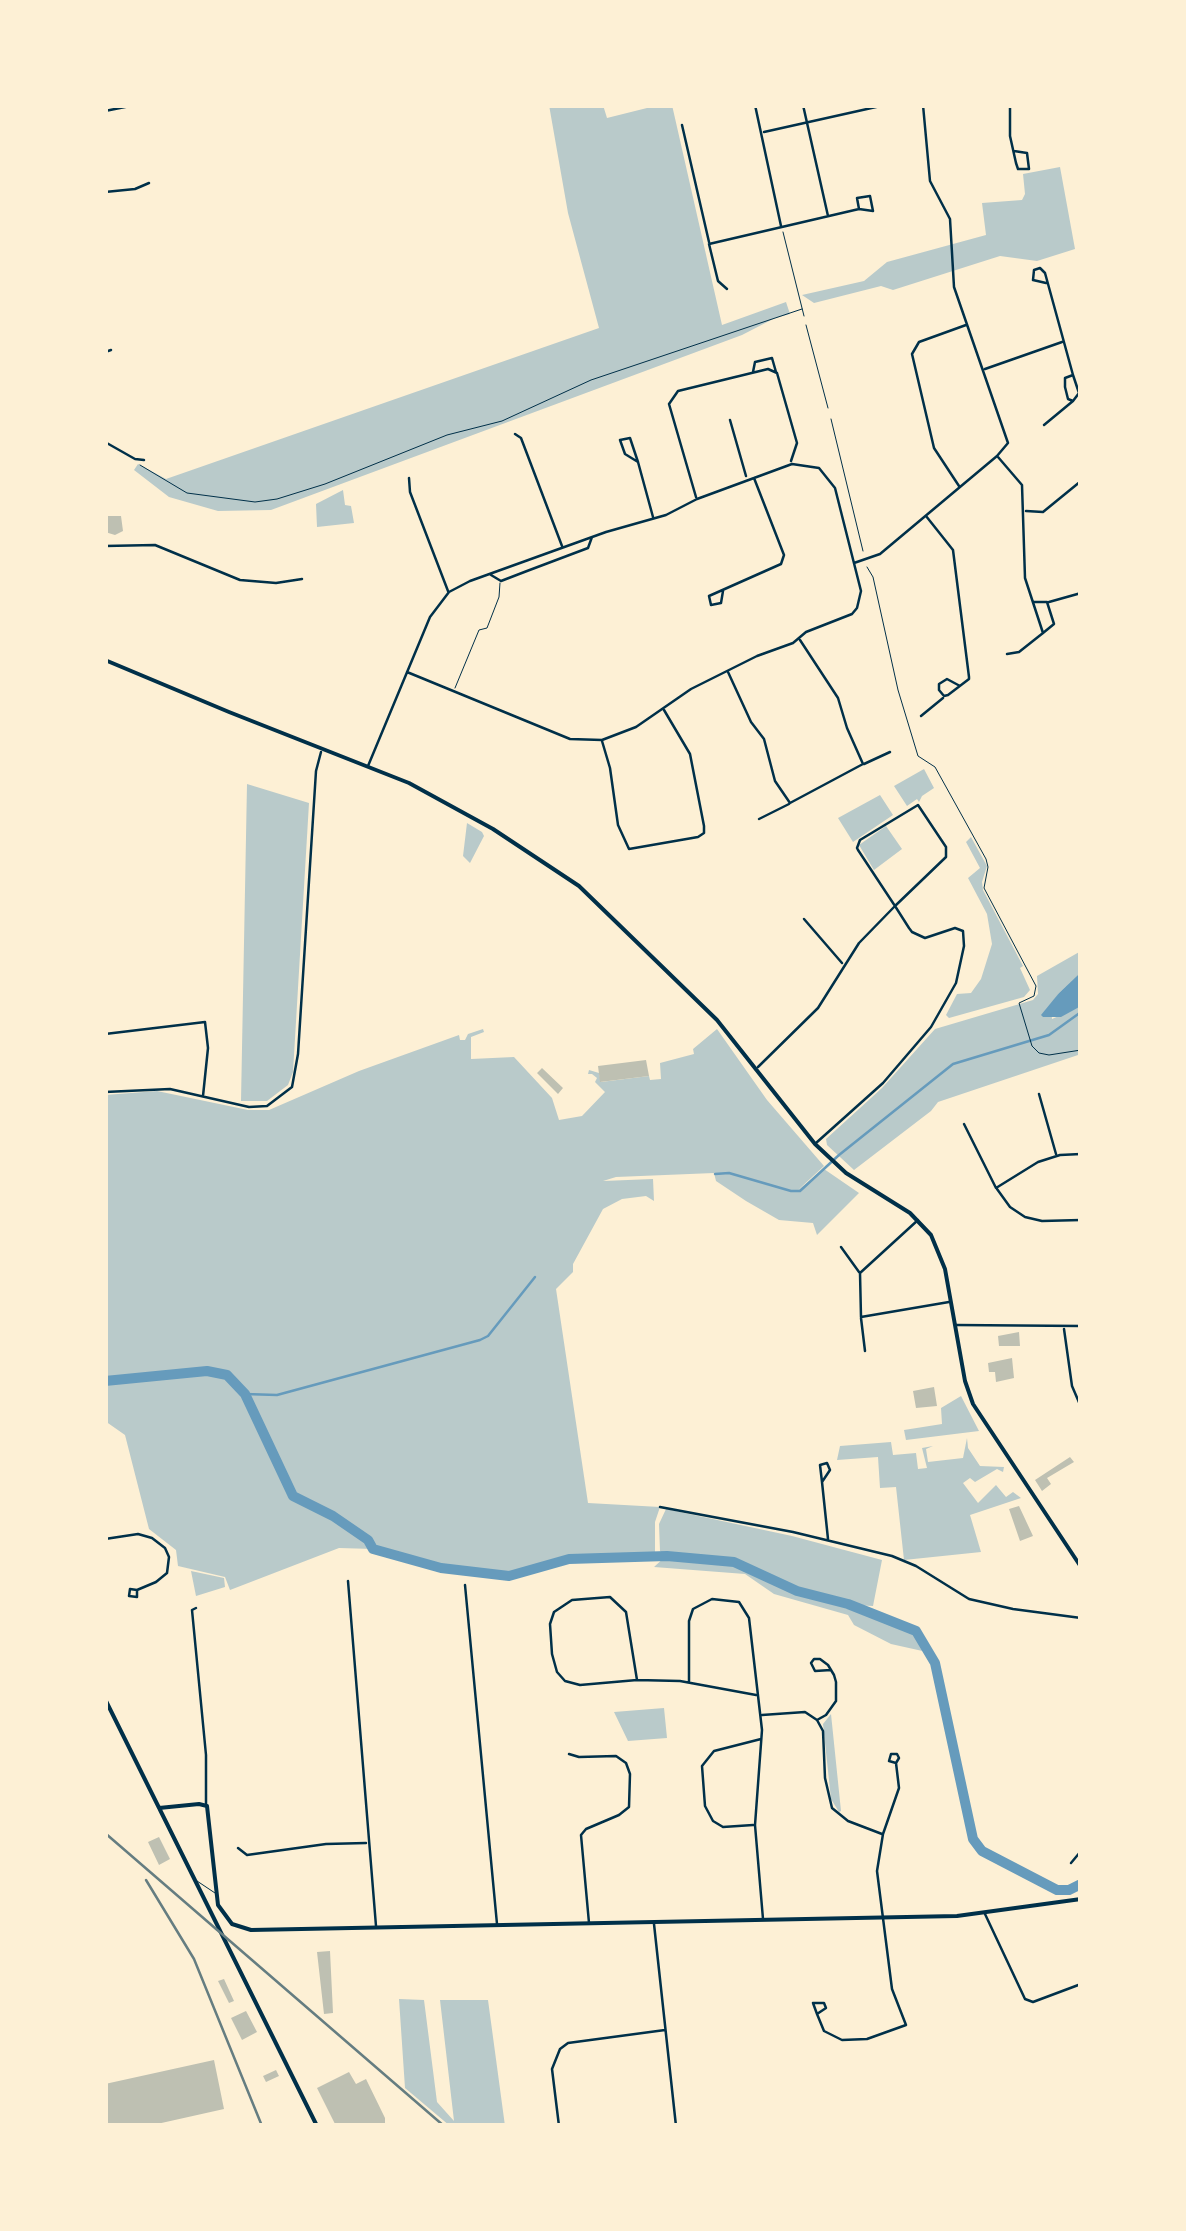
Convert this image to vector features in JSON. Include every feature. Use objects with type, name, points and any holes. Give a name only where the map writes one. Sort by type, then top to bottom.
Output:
[{"type":"street","points":[[105,110],[135,105]]},
{"type":"street","points":[[755,105],[782,228]]},
{"type":"street","points":[[803,105],[828,216]]},
{"type":"street","points":[[763,133],[885,105]]},
{"type":"street","points":[[854,563],[880,554],[1008,445],[953,282],[950,219],[926,167],[923,105]]},
{"type":"street","points":[[1010,105],[1014,152]]},
{"type":"street","points":[[682,125],[718,282],[727,290]]},
{"type":"street","points":[[105,192],[135,190],[149,183]]},
{"type":"street","points":[[709,244],[859,209]]},
{"type":"street","points":[[1044,425],[1079,393],[1046,283]]},
{"type":"street","points":[[959,487],[934,448],[912,354],[918,342],[968,324]]},
{"type":"street","points":[[984,370],[1064,341]]},
{"type":"street","points":[[105,352],[111,350]]},
{"type":"street","points":[[753,372],[755,362],[772,358],[797,442],[792,464]]},
{"type":"street","points":[[697,499],[670,404],[678,391],[768,369],[777,374]]},
{"type":"street","points":[[1073,375],[1065,378],[1064,388],[1073,401]]},
{"type":"street","points":[[730,420],[747,479]]},
{"type":"street","points":[[515,434],[520,438],[562,548]]},
{"type":"street","points":[[638,462],[624,454],[620,440],[630,438],[638,462],[653,519]]},
{"type":"street","points":[[105,442],[144,460]]},
{"type":"street","points":[[997,456],[1022,485],[1025,578],[1043,633]]},
{"type":"street","points":[[368,766],[407,672],[430,617],[449,592],[792,464],[820,468],[836,488],[861,591],[852,614],[691,688],[636,727],[602,740],[570,738],[407,672]]},
{"type":"street","points":[[722,591],[780,564],[784,555],[754,477]]},
{"type":"street","points":[[409,478],[410,492],[449,592]]},
{"type":"street","points":[[1025,512],[1043,512],[1081,481]]},
{"type":"street","points":[[921,716],[969,677],[953,550],[926,515]]},
{"type":"street","points":[[490,574],[500,581],[588,548],[592,537]]},
{"type":"street","points":[[105,546],[156,545],[240,580],[302,579]]},
{"type":"street","points":[[1034,602],[1081,593]]},
{"type":"street","points":[[1048,602],[1054,624]]},
{"type":"street","points":[[1007,654],[1019,652],[1063,620]]},
{"type":"street","points":[[799,637],[838,698],[864,764]]},
{"type":"street","points":[[105,660],[442,799],[570,879],[718,1020],[815,1144],[838,1165],[918,1220],[939,1250],[972,1404],[1081,1567]]},
{"type":"street","points":[[728,671],[750,722],[764,739],[774,780],[790,803]]},
{"type":"street","points":[[944,696],[939,690],[942,680],[952,680],[960,686]]},
{"type":"street","points":[[602,740],[618,824],[628,851],[698,837],[704,833],[690,754],[664,709]]},
{"type":"street","points":[[105,1092],[170,1089],[249,1107],[267,1106],[292,1087],[296,1075],[316,771],[323,748]]},
{"type":"street","points":[[759,819],[890,752]]},
{"type":"street","points":[[756,1068],[818,1008],[843,964],[895,906],[948,855],[916,804],[857,845],[895,906],[912,932],[932,937],[955,928],[964,934],[956,982],[931,1028],[883,1083],[815,1144]]},
{"type":"street","points":[[804,920],[843,964]]},
{"type":"street","points":[[105,1034],[205,1022],[208,1062],[203,1097]]},
{"type":"street","points":[[1039,1094],[1056,1156]]},
{"type":"street","points":[[964,1124],[1006,1202],[1026,1217],[1042,1221],[1081,1220]]},
{"type":"street","points":[[996,1188],[1026,1168],[1056,1156],[1081,1154]]},
{"type":"street","points":[[860,1274],[918,1220]]},
{"type":"street","points":[[842,1247],[860,1274],[864,1350]]},
{"type":"street","points":[[861,1317],[950,1302]]},
{"type":"street","points":[[955,1325],[1081,1326]]},
{"type":"street","points":[[1064,1327],[1072,1386],[1081,1407]]},
{"type":"street","points":[[822,1482],[828,1540]]},
{"type":"street","points":[[660,1507],[828,1540],[904,1560],[970,1599],[1081,1618]]},
{"type":"street","points":[[105,1539],[138,1534],[165,1548],[169,1558],[167,1573],[137,1590]]},
{"type":"street","points":[[348,1581],[376,1928]]},
{"type":"street","points":[[465,1585],[497,1925]]},
{"type":"street","points":[[636,1680],[628,1617],[619,1602],[606,1596],[572,1600],[554,1612],[549,1629],[552,1654],[564,1681],[580,1685],[636,1680],[689,1682],[758,1696]]},
{"type":"street","points":[[689,1682],[691,1612],[707,1600],[730,1599],[742,1604],[748,1614],[762,1738],[754,1825],[763,1921]]},
{"type":"street","points":[[196,1608],[192,1610],[215,1893],[228,1920],[251,1930],[884,1918],[984,1913],[1081,1899]]},
{"type":"street","points":[[817,1720],[836,1701],[832,1670]]},
{"type":"street","points":[[105,1699],[317,2126]]},
{"type":"street","points":[[760,1715],[804,1712],[817,1720],[823,1731],[825,1778],[832,1808],[848,1821],[883,1834]]},
{"type":"street","points":[[754,1825],[723,1827],[713,1820],[706,1806],[702,1766],[714,1751],[762,1738]]},
{"type":"street","points":[[569,1754],[579,1758],[614,1755],[624,1761],[630,1774],[632,1798],[628,1808],[581,1835],[590,1924]]},
{"type":"street","points":[[816,2014],[824,2031],[842,2040],[867,2039],[906,2024],[892,1989],[877,1871],[883,1834],[899,1788],[896,1764]]},
{"type":"street","points":[[159,1808],[205,1805]]},
{"type":"street","points":[[238,1848],[248,1854],[368,1843]]},
{"type":"street","points":[[1071,1863],[1081,1851]]},
{"type":"street","points":[[984,1913],[1025,1999],[1033,2002],[1081,1984]]},
{"type":"street","points":[[654,1923],[676,2126]]},
{"type":"street","points":[[559,2126],[552,2069],[560,2049],[568,2043],[665,2030]]},
{"type":"lane","points":[[454,692],[479,630],[487,628],[500,597],[500,581]]},
{"type":"lane","points":[[194,1878],[215,1893]]},
{"type":"path","points":[[782,228],[804,316]]},
{"type":"path","points":[[138,464],[187,493],[255,502],[277,499],[447,436],[502,420],[591,380],[802,309]]},
{"type":"path","points":[[806,326],[828,408]]},
{"type":"path","points":[[831,418],[918,756],[935,767],[986,858],[984,888],[1036,986],[1034,996],[1019,1002],[1031,1043],[1045,1055],[1081,1050]]},
{"type":"shaded area","points":[[549,105],[603,105],[607,118],[672,105],[722,325],[786,302],[790,314],[271,510],[218,511],[169,497],[134,470],[138,464],[166,479],[599,328],[568,213]]},
{"type":"shaded area","points":[[1060,167],[1075,249],[1037,261],[1000,256],[893,290],[881,286],[814,303],[802,295],[864,281],[887,262],[986,235],[982,203],[1022,200],[1023,174]]},
{"type":"shaded area","points":[[343,490],[354,523],[317,527],[316,504]]},
{"type":"shaded area","points":[[924,769],[934,788],[919,802],[917,799],[907,806],[894,786]]},
{"type":"shaded area","points":[[247,784],[309,803],[293,1072],[288,1085],[267,1101],[241,1101]]},
{"type":"shaded area","points":[[880,795],[893,815],[853,842],[838,818]]},
{"type":"shaded area","points":[[467,823],[484,836],[470,863],[463,856]]},
{"type":"shaded area","points":[[886,826],[902,849],[874,870],[859,845]]},
{"type":"shaded area","points":[[971,837],[987,866],[983,890],[1023,966],[1020,968],[1030,990],[1024,997],[949,1018],[946,1015],[957,994],[971,993],[981,979],[992,944],[987,914],[968,878],[980,868],[966,842]]},
{"type":"shaded area","points":[[1081,951],[1081,972],[1051,1006],[1052,1019],[1081,1006],[1081,1054],[938,1102],[854,1170],[827,1145],[826,1139],[882,1088],[935,1029],[1033,1000],[1038,994],[1037,976]]},
{"type":"shaded area","points":[[483,1029],[484,1032],[471,1037],[471,1059],[514,1057],[552,1098],[559,1120],[582,1116],[605,1092],[595,1082],[597,1078],[588,1074],[589,1070],[599,1073],[601,1082],[649,1076],[650,1080],[661,1079],[660,1063],[694,1054],[693,1049],[717,1029],[767,1100],[824,1166],[798,1190],[824,1169],[859,1193],[817,1235],[813,1223],[779,1220],[716,1181],[714,1173],[616,1177],[603,1181],[653,1179],[654,1201],[646,1196],[622,1199],[603,1209],[573,1264],[573,1272],[556,1289],[588,1503],[660,1507],[655,1522],[655,1552],[569,1559],[509,1576],[441,1568],[373,1549],[339,1548],[230,1590],[225,1577],[178,1566],[176,1550],[149,1529],[125,1435],[105,1421],[105,1095],[157,1091],[248,1110],[269,1110],[359,1071],[459,1035],[460,1040],[465,1040],[468,1034]]},
{"type":"shaded area","points":[[961,1396],[979,1431],[906,1440],[904,1430],[942,1424],[941,1408]]},
{"type":"shaded area","points":[[967,1438],[968,1448],[980,1466],[1004,1467],[1003,1472],[997,1469],[975,1482],[970,1478],[963,1483],[978,1503],[996,1485],[1006,1497],[1013,1492],[1021,1498],[970,1515],[981,1552],[904,1560],[896,1487],[880,1488],[878,1457],[837,1460],[840,1446],[891,1442],[893,1455],[916,1453],[918,1469],[927,1468],[922,1448],[933,1446],[926,1449],[928,1462],[963,1458]]},
{"type":"shaded area","points":[[666,1509],[882,1560],[873,1606],[853,1605],[916,1631],[927,1652],[891,1644],[854,1625],[848,1615],[774,1594],[745,1574],[654,1567],[666,1556],[660,1551],[659,1524]]},
{"type":"shaded area","points":[[191,1571],[224,1578],[225,1587],[196,1596]]},
{"type":"shaded area","points":[[664,1708],[667,1738],[628,1741],[614,1712]]},
{"type":"shaded area","points":[[831,1714],[839,1812],[831,1799],[823,1724]]},
{"type":"shaded area","points":[[399,1999],[424,2000],[437,2102],[454,2121],[440,2000],[488,2000],[505,2126],[450,2126],[405,2088]]},
{"type":"water","points":[[1081,972],[1081,1006],[1061,1017],[1043,1017],[1059,993]]},
{"type":"building","points":[[105,516],[121,516],[123,531],[115,535],[105,532]]},
{"type":"building","points":[[646,1060],[649,1076],[600,1082],[598,1066]]},
{"type":"building","points":[[542,1068],[563,1088],[558,1094],[537,1073]]},
{"type":"building","points":[[1019,1332],[1020,1346],[999,1346],[998,1336]]},
{"type":"building","points":[[1012,1358],[1014,1378],[996,1382],[988,1363]]},
{"type":"building","points":[[934,1387],[937,1406],[916,1408],[913,1391]]},
{"type":"building","points":[[1070,1457],[1074,1462],[1047,1478],[1051,1484],[1042,1491],[1035,1480]]},
{"type":"building","points":[[1019,1506],[1033,1536],[1020,1541],[1009,1509]]},
{"type":"building","points":[[159,1837],[170,1859],[159,1865],[148,1842]]},
{"type":"building","points":[[330,1951],[333,2013],[324,2014],[317,1952]]},
{"type":"building","points":[[224,1979],[234,2001],[229,2003],[218,1981]]},
{"type":"building","points":[[246,2011],[257,2032],[242,2040],[231,2018]]},
{"type":"building","points":[[214,2060],[224,2109],[148,2126],[105,2126],[105,2084]]},
{"type":"building","points":[[276,2070],[279,2076],[266,2082],[263,2076]]},
{"type":"building","points":[[349,2072],[356,2084],[366,2079],[385,2126],[336,2126],[317,2088]]},
{"type":"waterway","points":[[715,1174],[729,1173],[800,1191],[953,1064],[1049,1035],[1081,1012]]},
{"type":"waterway","points":[[245,1394],[277,1395],[480,1340],[488,1336],[535,1277]]},
{"type":"waterway","points":[[105,1381],[207,1371],[227,1375],[245,1394],[293,1496],[333,1516],[368,1540],[373,1549],[441,1568],[509,1576],[569,1559],[667,1556],[734,1562],[797,1591],[848,1604],[916,1631],[935,1663],[973,1839],[982,1851],[1057,1890],[1081,1884]]},
{"type":"railway","points":[[105,1833],[444,2126]]},
{"type":"railway","points":[[146,1880],[194,1959],[262,2126]]}]
